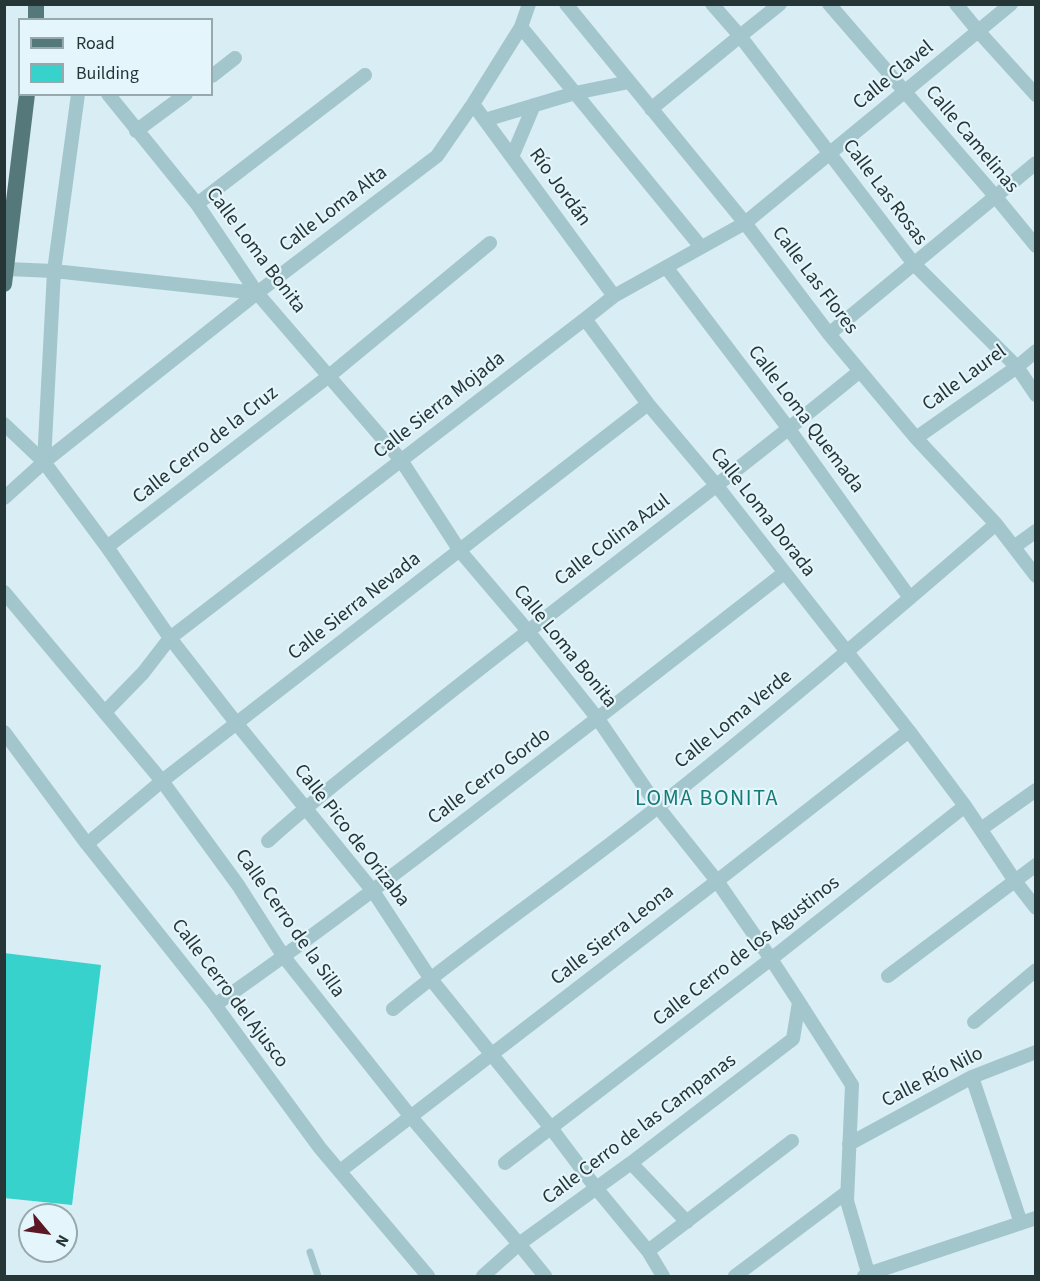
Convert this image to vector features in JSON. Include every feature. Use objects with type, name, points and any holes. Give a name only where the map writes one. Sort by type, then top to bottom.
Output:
[{"type":"main road","points":[[6,277],[27,96]]},
{"type":"street","name":"Calle Loma Alta","points":[[4,498],[44,462],[257,292],[437,156],[521,27],[529,4]]},
{"type":"street","name":"Calle Las Flores","points":[[566,4],[745,223],[829,334],[916,438],[996,524],[1035,576]]},
{"type":"street","name":"Calle Las Rosas","points":[[712,4],[740,36],[914,264],[1017,367],[1035,395]]},
{"type":"street","points":[[651,109],[780,4]]},
{"type":"street","name":"Calle Camelinas","points":[[829,4],[995,196],[1035,246]]},
{"type":"street","points":[[956,4],[1035,95]]},
{"type":"street","name":"Calle Clavel","points":[[745,223],[1011,4]]},
{"type":"street","points":[[521,27],[701,247]]},
{"type":"street","points":[[213,75],[235,58]]},
{"type":"street","points":[[197,204],[365,75]]},
{"type":"street","points":[[485,120],[575,93],[629,82]]},
{"type":"street","points":[[44,462],[54,271],[78,96]]},
{"type":"street","name":"Calle Loma Bonita","points":[[110,96],[197,204],[257,292],[401,460],[460,551],[598,719],[658,807],[717,881],[852,1084],[847,1201],[867,1276]]},
{"type":"street","points":[[136,131],[183,96]]},
{"type":"street","name":"Río Jordán","points":[[473,104],[614,296]]},
{"type":"street","points":[[512,157],[534,105]]},
{"type":"street","points":[[829,334],[1035,163]]},
{"type":"street","name":"Calle Sierra Mojada","points":[[105,712],[143,673],[170,638],[614,296],[745,223]]},
{"type":"street","name":"Calle Cerro de la Cruz","points":[[107,547],[329,376],[490,243]]},
{"type":"street","name":"Calle Loma Quemada","points":[[666,267],[789,429],[910,598]]},
{"type":"street","points":[[6,277],[54,271],[257,292]]},
{"type":"street","name":"Calle Loma Dorada","points":[[585,319],[648,404],[717,486],[909,731],[965,806],[1035,908]]},
{"type":"street","name":"Calle Laurel","points":[[916,438],[1017,367],[1035,351]]},
{"type":"street","name":"Calle Colina Azul","points":[[268,841],[305,808],[528,631],[717,486],[860,371]]},
{"type":"street","name":"Calle Sierra Nevada","points":[[87,844],[162,781],[648,404]]},
{"type":"street","name":"Calle Pico de Orizaba","points":[[4,424],[44,462],[170,638],[373,891],[430,978],[648,1251],[663,1276]]},
{"type":"street","name":"Calle Loma Verde","points":[[393,1009],[430,978],[658,807],[848,652],[996,524]]},
{"type":"street","points":[[1014,547],[1035,531]]},
{"type":"street","name":"Calle Cerro Gordo","points":[[215,1005],[373,891],[784,573]]},
{"type":"street","name":"Calle Cerro de la Silla","points":[[4,592],[162,781],[238,885],[284,957],[411,1117],[545,1276]]},
{"type":"street","name":"Calle Sierra Leona","points":[[340,1171],[909,731]]},
{"type":"street","name":"Calle Cerro del Ajusco","points":[[4,732],[87,844],[215,1005],[320,1148],[428,1276]]},
{"type":"street","points":[[981,829],[1035,790]]},
{"type":"street","name":"Calle Cerro de los Agustinos","points":[[505,1163],[771,959],[965,806]]},
{"type":"street","points":[[888,976],[1035,866]]},
{"type":"street","points":[[974,1023],[1035,970]]},
{"type":"street","name":"Calle Cerro de las Campanas","points":[[483,1276],[519,1244],[631,1163],[793,1039],[799,1002]]},
{"type":"street","name":"Calle Río Nilo","points":[[849,1144],[972,1077],[1035,1052]]},
{"type":"street","points":[[972,1077],[1020,1223]]},
{"type":"street","points":[[648,1251],[792,1141]]},
{"type":"street","points":[[631,1163],[687,1222]]},
{"type":"street","points":[[735,1276],[847,1192]]},
{"type":"street","points":[[867,1276],[1035,1218]]},
{"type":"lane","points":[[310,1252],[318,1276]]},
{"type":"building","points":[[4,953],[101,965],[72,1203],[4,1198]]},
{"type":"district","name":"LOMA BONITA","points":[[707,800]]}]
